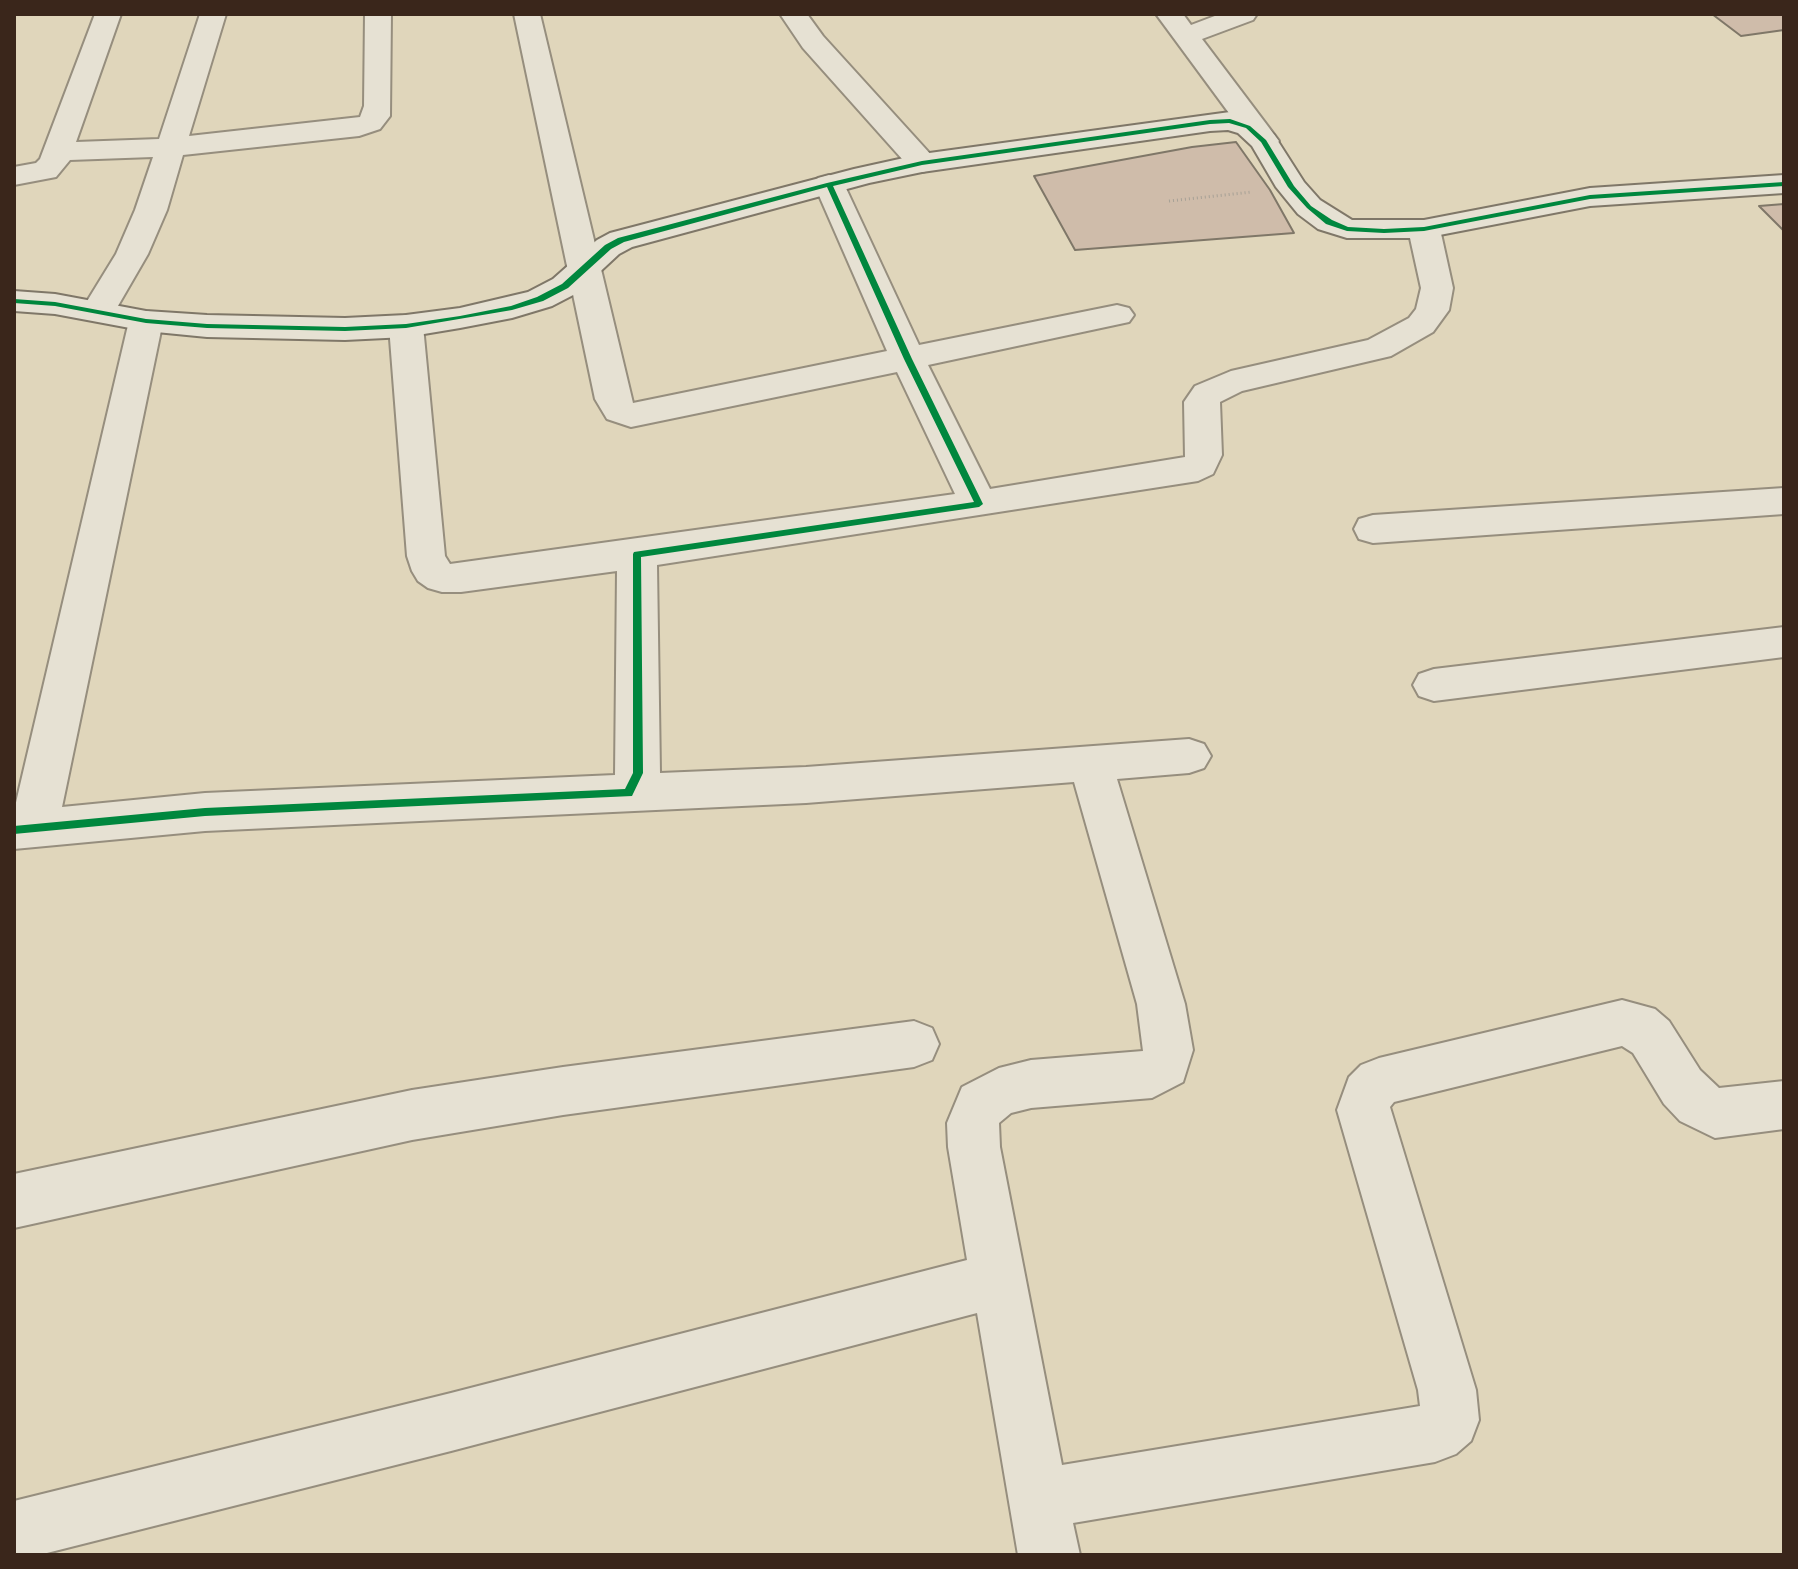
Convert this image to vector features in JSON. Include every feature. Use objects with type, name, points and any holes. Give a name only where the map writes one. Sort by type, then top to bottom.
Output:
[{"type":"street","points":[[14,176],[45,171],[54,163],[108,14]]},
{"type":"street","points":[[98,311],[132,254],[172,147],[213,14]]},
{"type":"street","points":[[59,152],[172,147],[359,127],[370,123],[376,116],[378,106],[378,14]]},
{"type":"street","points":[[527,14],[583,271],[613,399],[620,411],[631,415],[1117,315]]},
{"type":"street","points":[[793,14],[813,42],[922,163]]},
{"type":"street","points":[[1244,14],[1178,25],[1264,141],[1291,187],[1309,207],[1329,222],[1347,229],[1424,229],[1590,197],[1784,184]]},
{"type":"street","points":[[14,301],[55,304],[146,321],[281,329],[406,326],[512,308],[553,292],[621,240],[829,184],[922,163],[1210,122],[1230,121],[1248,127],[1264,141]]},
{"type":"street","points":[[829,184],[908,359],[979,504]]},
{"type":"street","points":[[406,326],[426,556],[432,571],[442,578],[461,578],[1185,472],[1200,465],[1204,455],[1202,402],[1207,394],[1231,382],[1379,348],[1421,325],[1432,310],[1437,288],[1424,229]]},
{"type":"street","points":[[146,321],[24,829],[205,812],[806,785],[1189,756]]},
{"type":"street","points":[[1373,529],[1784,501]]},
{"type":"street","points":[[628,793],[638,773],[637,554]]},
{"type":"street","points":[[1434,685],[1784,642]]},
{"type":"street","points":[[1049,1555],[974,1147],[973,1123],[980,1104],[999,1092],[1031,1084],[1152,1074],[1165,1065],[1168,1050],[1161,1004],[1090,763]]},
{"type":"street","points":[[1039,1499],[1435,1433],[1450,1420],[1447,1390],[1363,1110],[1367,1094],[1379,1082],[1622,1023],[1638,1025],[1651,1037],[1682,1087],[1698,1104],[1715,1113],[1784,1105]]},
{"type":"street","points":[[14,1201],[412,1115],[563,1091],[914,1044]]},
{"type":"street","points":[[14,1531],[482,1414],[1000,1279]]},
{"type":"path","points":[[1169,201],[1291,187]]},
{"type":"building","points":[[1712,14],[1784,14],[1784,30],[1741,36]]},
{"type":"building","points":[[1236,142],[1270,190],[1294,233],[1075,250],[1034,176],[1192,147]]},
{"type":"building","points":[[1784,204],[1784,231],[1759,206]]},
{"type":"cycle path","points":[[14,301],[55,304],[146,321],[207,326],[345,329],[406,326],[460,318],[540,299],[565,286],[608,247],[621,240],[865,175],[922,163],[1210,122],[1230,121],[1248,127],[1264,141],[1291,187],[1309,207],[1329,222],[1347,229],[1424,229],[1590,197],[1784,184]]},
{"type":"cycle path","points":[[14,830],[205,812],[628,793],[638,773],[637,554],[979,504],[908,359],[829,184]]}]
